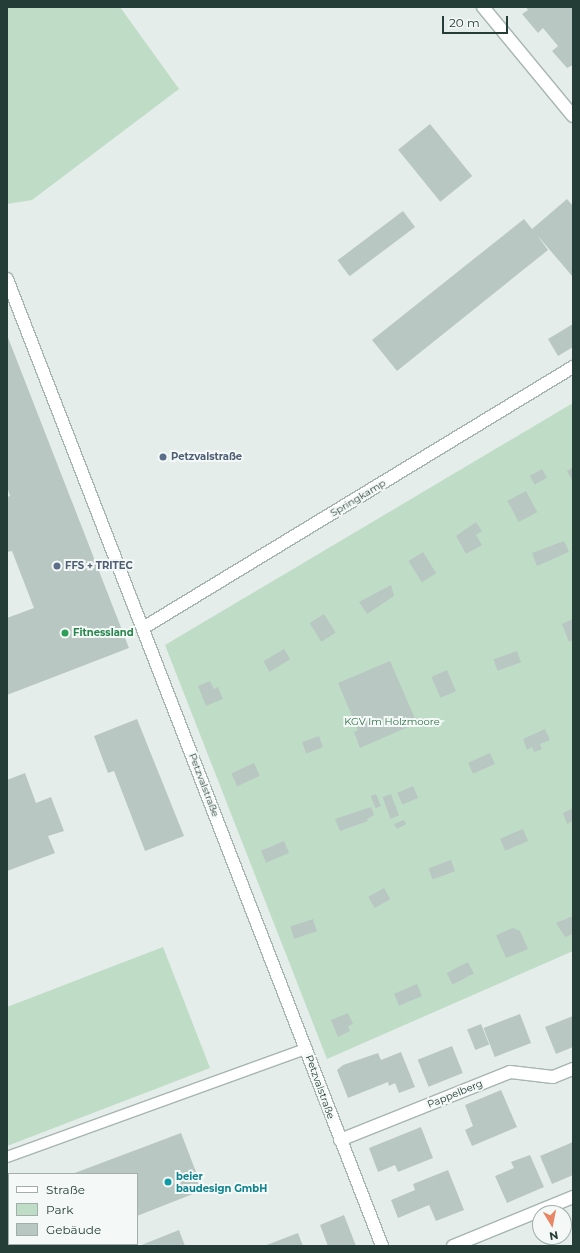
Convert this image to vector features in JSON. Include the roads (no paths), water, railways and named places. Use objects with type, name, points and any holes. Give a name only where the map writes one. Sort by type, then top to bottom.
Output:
[{"type":"street","points":[[483,7],[573,116]]},
{"type":"street","name":"Petzvalstraße","points":[[7,279],[382,1246]]},
{"type":"street","name":"Springkamp","points":[[143,628],[573,368]]},
{"type":"street","name":"Pappelberg","points":[[340,1140],[510,1072],[553,1077],[573,1069]]},
{"type":"street","points":[[453,1246],[573,1197]]},
{"type":"lane","points":[[7,1157],[306,1049]]},
{"type":"place","name":"Petzvalstraße","points":[[163,457]]},
{"type":"place","name":"FFS + TRITEC","points":[[57,566]]},
{"type":"place","name":"Fitnessland","points":[[65,633]]},
{"type":"place","name":"beier baudesign GmbH","points":[[168,1182]]},
{"type":"park label","name":"KGV Im Holzmoore","points":[[392,722]]}]
